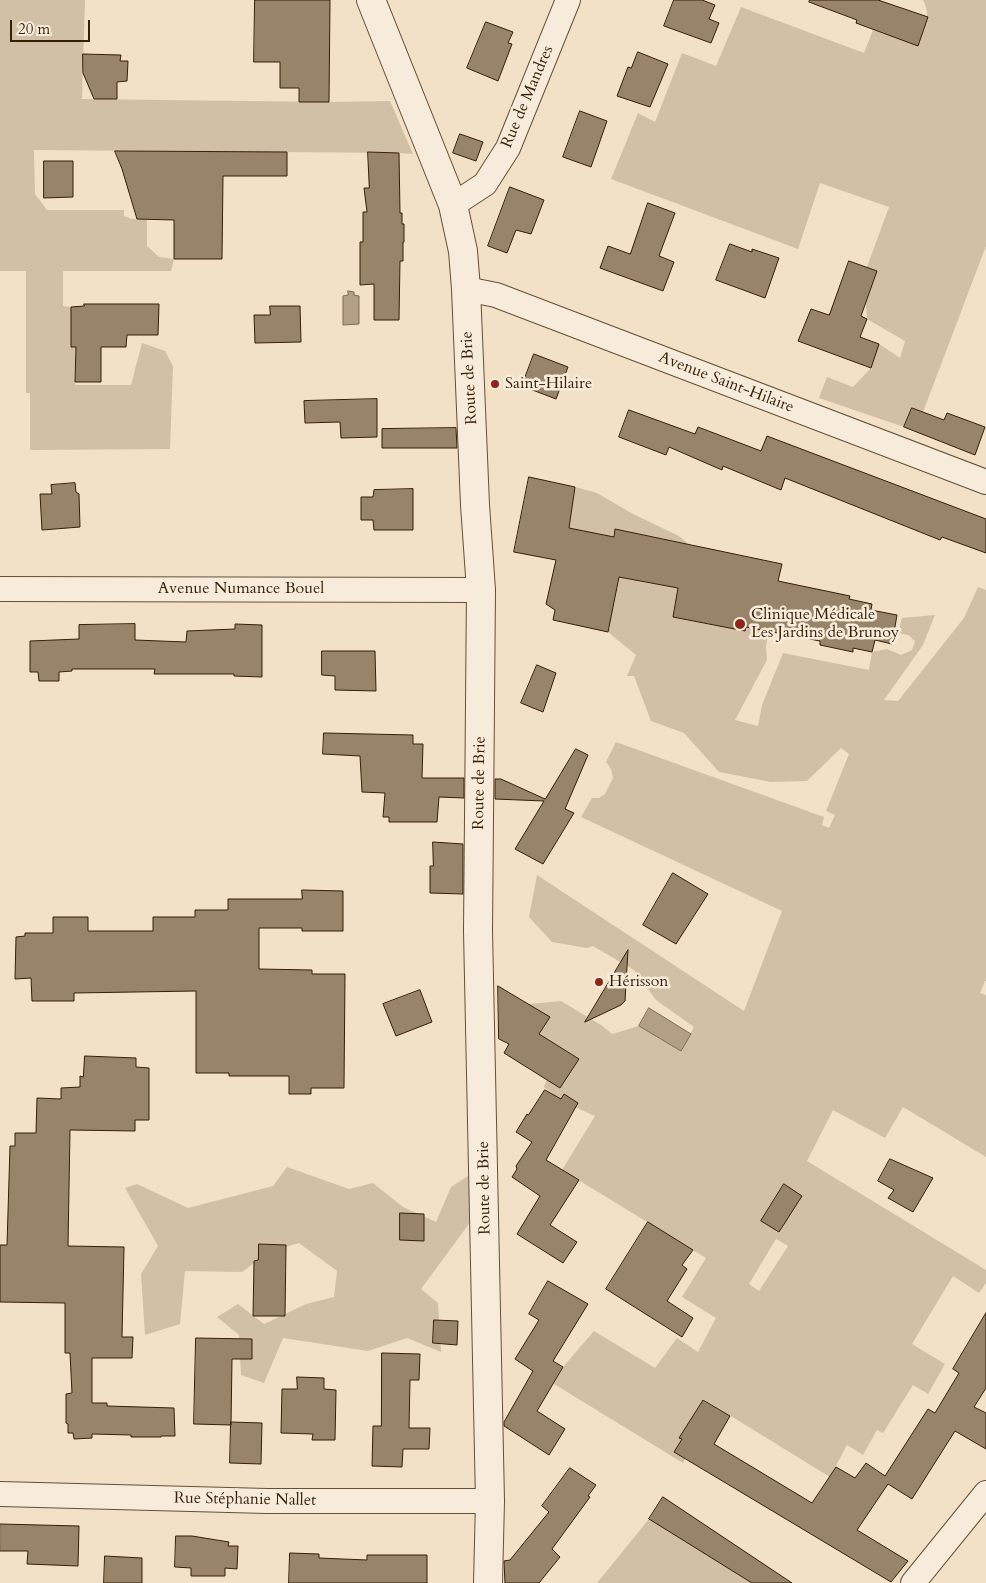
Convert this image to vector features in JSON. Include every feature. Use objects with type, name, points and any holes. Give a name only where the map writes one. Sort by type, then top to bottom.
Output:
[{"type":"street","name":"Route de Brie","points":[[371,0],[453,205],[462,251],[466,289],[475,505],[481,590],[478,931],[490,1501],[488,1583]]},
{"type":"street","name":"Rue de Mandres","points":[[453,205],[485,184],[508,148],[568,0]]},
{"type":"street","name":"Avenue Saint-Hilaire","points":[[466,289],[496,295],[986,482]]},
{"type":"street","name":"Avenue Numance Bouel","points":[[0,589],[481,590]]},
{"type":"street","points":[[913,1583],[986,1493]]},
{"type":"street","name":"Rue Stéphanie Nallet","points":[[0,1494],[267,1501],[490,1501]]},
{"type":"shaded area","points":[[0,0],[85,0],[82,99],[390,101],[413,154],[34,150],[35,194],[47,210],[124,210],[124,216],[132,219],[147,219],[147,246],[159,257],[174,259],[171,271],[63,271],[63,306],[71,307],[71,347],[76,347],[75,385],[131,385],[142,343],[165,351],[173,366],[170,449],[30,450],[30,393],[26,393],[26,271],[0,271]]},
{"type":"shaded area","points":[[923,0],[986,0],[986,246],[923,412],[912,408],[904,427],[819,398],[827,377],[853,387],[871,368],[879,344],[900,358],[905,341],[867,319],[866,303],[877,271],[867,267],[889,207],[820,183],[798,249],[611,179],[638,113],[655,122],[682,53],[716,66],[741,7],[864,53],[873,30],[918,45],[927,17],[926,6]]},
{"type":"shaded area","points":[[348,291],[354,292],[354,295],[359,296],[359,324],[343,325],[343,296],[348,295]]},
{"type":"shaded area","points":[[575,487],[597,493],[633,514],[679,536],[688,544],[615,529],[614,537],[569,528]]},
{"type":"shaded area","points":[[619,577],[678,588],[674,617],[745,631],[750,603],[772,608],[766,647],[767,660],[735,720],[758,726],[762,705],[783,653],[869,670],[872,652],[887,649],[901,655],[912,650],[915,641],[908,635],[898,633],[902,618],[935,615],[923,645],[884,700],[898,701],[964,618],[978,587],[986,590],[986,981],[980,993],[986,995],[986,1157],[903,1107],[885,1138],[833,1110],[807,1161],[986,1270],[986,1283],[979,1293],[953,1276],[912,1344],[945,1364],[928,1394],[913,1385],[883,1433],[877,1430],[863,1455],[847,1445],[830,1477],[703,1399],[680,1437],[693,1445],[683,1463],[554,1384],[563,1367],[594,1331],[655,1368],[677,1338],[698,1352],[716,1318],[682,1297],[706,1258],[562,1170],[595,1116],[562,1100],[544,1087],[550,1069],[566,1078],[579,1059],[539,1034],[547,1021],[527,1008],[529,1004],[561,1001],[601,1025],[612,1034],[639,1026],[681,1051],[694,1027],[656,1000],[634,970],[593,946],[587,948],[552,942],[529,917],[537,875],[744,1011],[782,911],[581,817],[592,798],[599,798],[605,794],[613,778],[611,769],[606,762],[616,742],[824,817],[822,825],[829,828],[835,815],[826,811],[849,754],[841,748],[807,781],[771,782],[719,772],[684,733],[651,721],[634,676],[627,676],[636,655],[608,632]],"holes":[[[776,1239],[788,1246],[759,1291],[749,1284]]]},
{"type":"shaded area","points":[[649,1008],[691,1034],[681,1051],[639,1026]]},
{"type":"shaded area","points":[[287,1167],[349,1189],[373,1183],[403,1207],[436,1222],[451,1187],[468,1176],[477,1213],[421,1289],[438,1303],[441,1352],[407,1338],[368,1351],[283,1338],[264,1383],[241,1375],[239,1335],[217,1317],[238,1304],[264,1324],[306,1304],[334,1297],[337,1271],[299,1243],[269,1252],[242,1272],[185,1271],[180,1324],[145,1335],[141,1274],[158,1246],[125,1188],[137,1184],[188,1208],[273,1186]]},
{"type":"shaded area","points":[[649,1519],[752,1583],[597,1583]]},
{"type":"building","points":[[255,0],[330,0],[329,102],[299,102],[299,88],[280,88],[280,62],[254,62]]},
{"type":"building","points":[[674,0],[702,0],[715,5],[709,19],[719,23],[711,43],[664,26]]},
{"type":"building","points":[[810,0],[878,0],[928,17],[918,46],[856,23],[857,20],[809,2]]},
{"type":"building","points":[[486,22],[513,32],[508,43],[512,44],[498,81],[467,68]]},
{"type":"building","points":[[638,52],[668,64],[650,107],[617,96],[628,67],[631,68]]},
{"type":"building","points":[[83,54],[121,55],[120,61],[128,61],[127,81],[117,82],[117,99],[94,99],[83,73]]},
{"type":"building","points":[[580,111],[607,121],[591,167],[563,157]]},
{"type":"building","points":[[460,134],[483,142],[476,161],[453,153]]},
{"type":"building","points":[[115,151],[287,152],[287,176],[223,176],[222,259],[174,259],[174,220],[137,219]]},
{"type":"building","points":[[368,152],[399,153],[400,213],[402,213],[402,224],[404,224],[404,242],[403,261],[400,261],[399,320],[374,320],[374,284],[360,285],[360,242],[363,242],[363,212],[367,212],[364,188],[369,188]]},
{"type":"building","points":[[44,161],[73,161],[73,197],[44,198]]},
{"type":"building","points":[[510,187],[544,200],[531,234],[516,230],[507,253],[488,246]]},
{"type":"building","points":[[648,203],[675,213],[659,256],[674,262],[663,291],[600,268],[608,246],[630,254]]},
{"type":"building","points":[[730,244],[752,252],[752,249],[779,258],[765,298],[716,280]]},
{"type":"building","points":[[849,261],[877,271],[861,316],[867,319],[860,337],[879,344],[871,368],[798,341],[811,309],[829,315]]},
{"type":"building","points":[[84,304],[159,304],[158,335],[127,335],[126,347],[101,347],[101,382],[75,382],[76,347],[71,347],[71,307],[84,306]]},
{"type":"building","points":[[270,306],[300,306],[301,342],[255,343],[254,315],[270,315]]},
{"type":"building","points":[[534,354],[568,367],[556,399],[522,386]]},
{"type":"building","points":[[377,399],[377,437],[341,438],[340,422],[305,423],[304,401]]},
{"type":"building","points":[[912,408],[944,420],[947,413],[985,427],[975,455],[904,427]]},
{"type":"building","points":[[629,410],[695,434],[698,427],[761,451],[767,436],[986,519],[986,553],[942,537],[940,540],[785,478],[781,490],[723,466],[722,470],[669,447],[666,455],[619,437]]},
{"type":"building","points":[[456,428],[457,448],[382,448],[382,429]]},
{"type":"building","points":[[529,477],[575,487],[569,528],[614,537],[615,529],[782,564],[778,581],[850,596],[849,599],[872,604],[871,610],[897,615],[892,644],[875,640],[872,652],[853,648],[853,652],[820,645],[820,641],[746,627],[745,631],[673,617],[678,588],[619,577],[608,632],[553,620],[555,610],[546,604],[556,560],[514,552]]},
{"type":"building","points":[[75,483],[76,492],[79,494],[80,527],[42,530],[40,494],[52,494],[51,485]]},
{"type":"building","points":[[413,489],[413,530],[374,530],[373,520],[361,520],[361,497],[373,497],[374,490]]},
{"type":"building","points":[[135,624],[135,640],[186,642],[187,631],[235,629],[235,624],[262,625],[262,677],[234,676],[234,674],[154,674],[155,669],[72,669],[72,671],[59,672],[59,681],[39,681],[38,672],[30,672],[30,641],[79,639],[79,625]]},
{"type":"building","points":[[322,651],[375,651],[376,691],[335,690],[335,676],[322,675]]},
{"type":"building","points":[[537,665],[556,673],[543,712],[521,703]]},
{"type":"building","points":[[324,733],[413,735],[413,744],[423,744],[422,778],[464,778],[464,798],[439,797],[437,822],[389,822],[389,817],[383,817],[385,793],[362,792],[360,756],[323,754]]},
{"type":"building","points":[[576,749],[588,755],[565,809],[574,813],[543,864],[515,849],[544,801],[495,799],[495,779],[501,779],[545,799]]},
{"type":"building","points":[[433,842],[463,844],[463,894],[430,893],[430,866],[433,866]]},
{"type":"building","points":[[673,873],[708,894],[676,944],[643,925]]},
{"type":"building","points":[[302,890],[343,891],[343,931],[302,931],[302,928],[259,928],[259,969],[312,970],[312,974],[345,974],[344,1088],[311,1088],[311,1094],[289,1094],[289,1076],[229,1076],[229,1073],[196,1073],[196,991],[74,993],[74,1001],[32,1001],[31,978],[15,979],[16,937],[25,936],[25,933],[53,933],[53,917],[88,917],[88,931],[153,931],[153,917],[195,917],[195,910],[228,910],[228,899],[302,899]]},
{"type":"building","points":[[628,950],[625,1001],[621,1005],[585,1022]]},
{"type":"building","points":[[498,986],[550,1017],[539,1034],[579,1059],[560,1088],[504,1053],[509,1044],[499,1039]]},
{"type":"building","points":[[420,990],[432,1022],[396,1036],[383,1004]]},
{"type":"building","points":[[85,1056],[136,1058],[136,1067],[149,1068],[149,1120],[135,1120],[135,1131],[70,1130],[68,1246],[124,1247],[122,1337],[133,1337],[132,1358],[92,1358],[92,1403],[107,1403],[107,1406],[174,1408],[175,1436],[131,1437],[131,1435],[92,1434],[92,1438],[74,1439],[73,1433],[68,1433],[68,1424],[66,1423],[66,1394],[72,1393],[70,1353],[65,1353],[65,1303],[0,1302],[0,1245],[7,1245],[10,1146],[15,1146],[15,1133],[36,1133],[37,1098],[61,1099],[61,1088],[80,1087],[80,1076],[83,1077]]},
{"type":"building","points":[[545,1090],[561,1099],[564,1094],[578,1103],[546,1160],[579,1180],[550,1225],[577,1242],[563,1263],[517,1234],[540,1196],[512,1177],[517,1169],[516,1166],[532,1142],[516,1132]]},
{"type":"building","points":[[890,1159],[933,1178],[913,1212],[888,1198],[894,1190],[878,1181]]},
{"type":"building","points":[[784,1184],[802,1196],[779,1232],[761,1221]]},
{"type":"building","points":[[400,1213],[424,1214],[424,1241],[400,1240]]},
{"type":"building","points":[[648,1222],[693,1250],[682,1265],[687,1269],[667,1301],[693,1318],[682,1337],[606,1289]]},
{"type":"building","points":[[259,1244],[286,1245],[285,1316],[253,1316],[254,1261],[258,1260]]},
{"type":"building","points":[[548,1281],[588,1304],[553,1361],[563,1367],[537,1411],[565,1429],[549,1455],[504,1426],[504,1422],[533,1371],[515,1359],[539,1320],[529,1314]]},
{"type":"building","points":[[986,1313],[986,1388],[974,1407],[986,1413],[986,1449],[955,1431],[912,1499],[888,1484],[857,1530],[908,1561],[891,1582],[674,1452],[682,1439],[679,1438],[703,1400],[730,1416],[714,1444],[812,1503],[836,1467],[855,1478],[866,1463],[885,1476],[928,1409],[935,1413],[959,1373],[953,1369]]},
{"type":"building","points":[[434,1320],[458,1321],[457,1345],[433,1343]]},
{"type":"building","points":[[196,1338],[252,1339],[252,1359],[232,1359],[231,1425],[194,1424]]},
{"type":"building","points":[[382,1353],[420,1354],[419,1380],[410,1380],[409,1428],[430,1428],[429,1449],[403,1449],[402,1467],[372,1466],[373,1426],[381,1426]]},
{"type":"building","points":[[297,1377],[324,1378],[324,1389],[336,1390],[335,1440],[312,1440],[313,1434],[281,1433],[282,1389],[297,1389]]},
{"type":"building","points":[[231,1422],[262,1423],[261,1464],[230,1463]]},
{"type":"building","points":[[570,1468],[596,1485],[588,1496],[590,1497],[552,1549],[560,1557],[539,1583],[505,1583],[504,1561],[510,1560],[549,1512],[542,1506]]},
{"type":"building","points":[[663,1497],[792,1583],[752,1583],[649,1519]]},
{"type":"building","points":[[0,1524],[79,1526],[78,1566],[27,1564],[28,1551],[0,1551]]},
{"type":"building","points":[[176,1536],[192,1536],[229,1542],[228,1546],[238,1546],[237,1569],[225,1568],[225,1576],[191,1576],[191,1568],[175,1567]]},
{"type":"building","points":[[290,1553],[319,1554],[319,1558],[367,1560],[367,1555],[427,1555],[427,1583],[289,1583]]},
{"type":"building","points":[[105,1556],[142,1558],[142,1583],[104,1583]]},
{"type":"place","name":"Saint-Hilaire","points":[[495,384]]},
{"type":"place","name":"Clinique Médicale Les Jardins de Brunoy","points":[[740,624]]},
{"type":"place","name":"Hérisson","points":[[599,982]]}]
